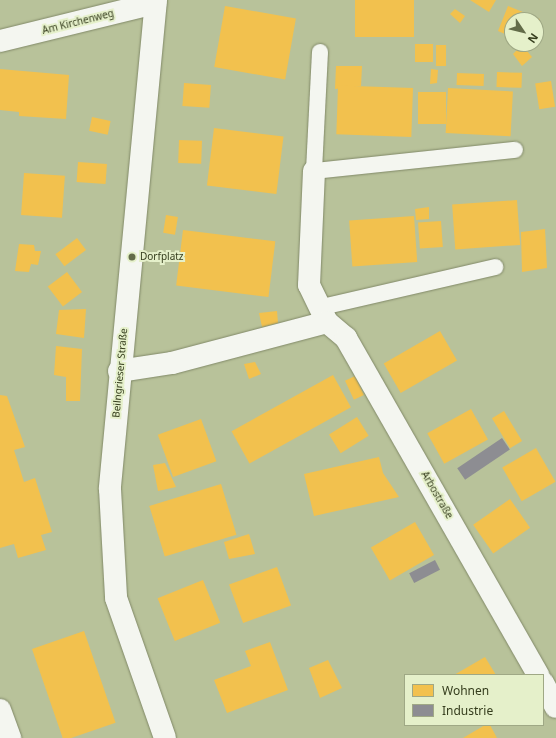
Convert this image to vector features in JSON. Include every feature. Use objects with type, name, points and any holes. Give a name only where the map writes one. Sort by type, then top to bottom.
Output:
[{"type":"street","name":"Am Kirchenweg","points":[[0,41],[155,2]]},
{"type":"street","name":"Beilngrieser Straße","points":[[155,2],[119,371],[110,490],[116,598],[165,738]]},
{"type":"street","points":[[119,371],[172,363],[322,315],[310,285],[314,172]]},
{"type":"street","name":"Arbostraße","points":[[322,315],[346,338],[537,674]]},
{"type":"street","points":[[544,685],[556,707]]},
{"type":"street","points":[[0,710],[10,738]]},
{"type":"lane","points":[[320,52],[314,172],[515,150]]},
{"type":"lane","points":[[322,315],[495,267]]},
{"type":"building: Wohnen","points":[[355,0],[414,0],[414,37],[355,37]]},
{"type":"building: Wohnen","points":[[470,0],[496,0],[489,12]]},
{"type":"building: Wohnen","points":[[225,6],[296,19],[285,80],[214,67]]},
{"type":"building: Wohnen","points":[[508,6],[523,12],[506,12]]},
{"type":"building: Wohnen","points":[[455,9],[465,16],[460,23],[450,14]]},
{"type":"building: Wohnen","points":[[504,16],[504,34],[498,31]]},
{"type":"building: Wohnen","points":[[415,44],[433,44],[433,62],[415,62]]},
{"type":"building: Wohnen","points":[[436,45],[446,45],[446,66],[436,66]]},
{"type":"building: Wohnen","points":[[515,52],[528,52],[532,57],[522,66],[513,54]]},
{"type":"building: Wohnen","points":[[336,66],[362,66],[361,86],[335,89]]},
{"type":"building: Wohnen","points":[[0,69],[69,75],[66,119],[19,116],[19,112],[0,110]]},
{"type":"building: Wohnen","points":[[431,69],[438,70],[437,83],[430,84]]},
{"type":"building: Wohnen","points":[[497,72],[522,73],[521,88],[496,87]]},
{"type":"building: Wohnen","points":[[457,73],[484,74],[484,86],[457,85]]},
{"type":"building: Wohnen","points":[[551,81],[555,107],[539,109],[535,84]]},
{"type":"building: Wohnen","points":[[184,83],[211,85],[209,108],[182,106]]},
{"type":"building: Wohnen","points":[[338,85],[413,88],[411,137],[336,134]]},
{"type":"building: Wohnen","points":[[448,88],[513,91],[511,136],[446,133]]},
{"type":"building: Wohnen","points":[[418,92],[446,92],[446,124],[418,124]]},
{"type":"building: Wohnen","points":[[92,117],[111,121],[108,135],[89,131]]},
{"type":"building: Wohnen","points":[[214,128],[283,137],[276,194],[207,186]]},
{"type":"building: Wohnen","points":[[179,140],[202,141],[201,164],[178,163]]},
{"type":"building: Wohnen","points":[[78,162],[107,164],[106,184],[77,182]]},
{"type":"building: Wohnen","points":[[24,173],[65,176],[62,218],[21,215]]},
{"type":"building: Wohnen","points":[[517,200],[520,245],[455,249],[452,205]]},
{"type":"building: Wohnen","points":[[429,207],[429,219],[416,220],[415,209]]},
{"type":"building: Wohnen","points":[[166,215],[178,217],[175,235],[163,233]]},
{"type":"building: Wohnen","points":[[414,216],[417,262],[352,266],[349,221]]},
{"type":"building: Wohnen","points":[[441,221],[443,247],[420,249],[418,223]]},
{"type":"building: Wohnen","points":[[545,229],[547,268],[522,272],[521,232]]},
{"type":"building: Wohnen","points":[[183,230],[275,241],[268,297],[176,286]]},
{"type":"building: Wohnen","points":[[77,238],[86,250],[64,266],[55,254]]},
{"type":"building: Wohnen","points":[[19,244],[34,245],[35,251],[41,251],[38,265],[31,264],[29,272],[15,271]]},
{"type":"building: Wohnen","points":[[67,272],[82,292],[63,306],[48,286]]},
{"type":"building: Wohnen","points":[[86,309],[84,338],[56,334],[59,310]]},
{"type":"building: Wohnen","points":[[277,311],[278,323],[262,327],[259,313]]},
{"type":"building: Wohnen","points":[[440,331],[457,360],[401,393],[384,364]]},
{"type":"building: Wohnen","points":[[56,346],[82,349],[80,401],[66,401],[66,377],[54,375]]},
{"type":"building: Wohnen","points":[[255,362],[261,374],[249,379],[244,364]]},
{"type":"building: Wohnen","points":[[333,375],[351,407],[249,464],[232,431]]},
{"type":"building: Wohnen","points":[[355,376],[364,395],[354,400],[345,381]]},
{"type":"building: Wohnen","points":[[0,395],[7,396],[25,447],[14,450],[24,482],[35,478],[52,532],[41,535],[46,550],[18,558],[14,544],[0,548]]},
{"type":"building: Wohnen","points":[[471,409],[488,440],[444,464],[427,433]]},
{"type":"building: Wohnen","points":[[504,411],[522,441],[510,448],[492,418]]},
{"type":"building: Wohnen","points":[[357,417],[369,436],[341,453],[329,434]]},
{"type":"building: Wohnen","points":[[201,419],[216,461],[173,477],[158,435]]},
{"type":"building: Wohnen","points":[[536,448],[556,482],[522,501],[502,468]]},
{"type":"building: Wohnen","points":[[379,457],[383,473],[399,497],[314,516],[304,474]]},
{"type":"building: Wohnen","points":[[165,463],[176,487],[158,491],[153,465]]},
{"type":"building: Wohnen","points":[[221,484],[236,535],[165,557],[149,506]]},
{"type":"building: Wohnen","points":[[510,499],[530,528],[493,553],[473,525]]},
{"type":"building: Wohnen","points":[[415,522],[434,555],[390,580],[371,548]]},
{"type":"building: Wohnen","points":[[249,534],[255,554],[229,559],[224,542]]},
{"type":"building: Wohnen","points":[[277,567],[291,606],[243,623],[229,584]]},
{"type":"building: Wohnen","points":[[203,580],[220,623],[175,641],[158,598]]},
{"type":"building: Wohnen","points":[[84,631],[116,723],[71,738],[63,738],[32,649]]},
{"type":"building: Wohnen","points":[[270,642],[288,690],[227,713],[214,680],[251,666],[245,651]]},
{"type":"building: Wohnen","points":[[485,657],[495,674],[456,674]]},
{"type":"building: Wohnen","points":[[328,660],[342,688],[320,698],[309,668]]},
{"type":"building: Wohnen","points":[[483,726],[491,726],[497,738],[463,738]]},
{"type":"building: Industrie","points":[[502,438],[510,450],[465,480],[457,468]]},
{"type":"building: Industrie","points":[[435,560],[440,570],[414,583],[409,573]]},
{"type":"place","name":"Dorfplatz","points":[[132,257]]}]
